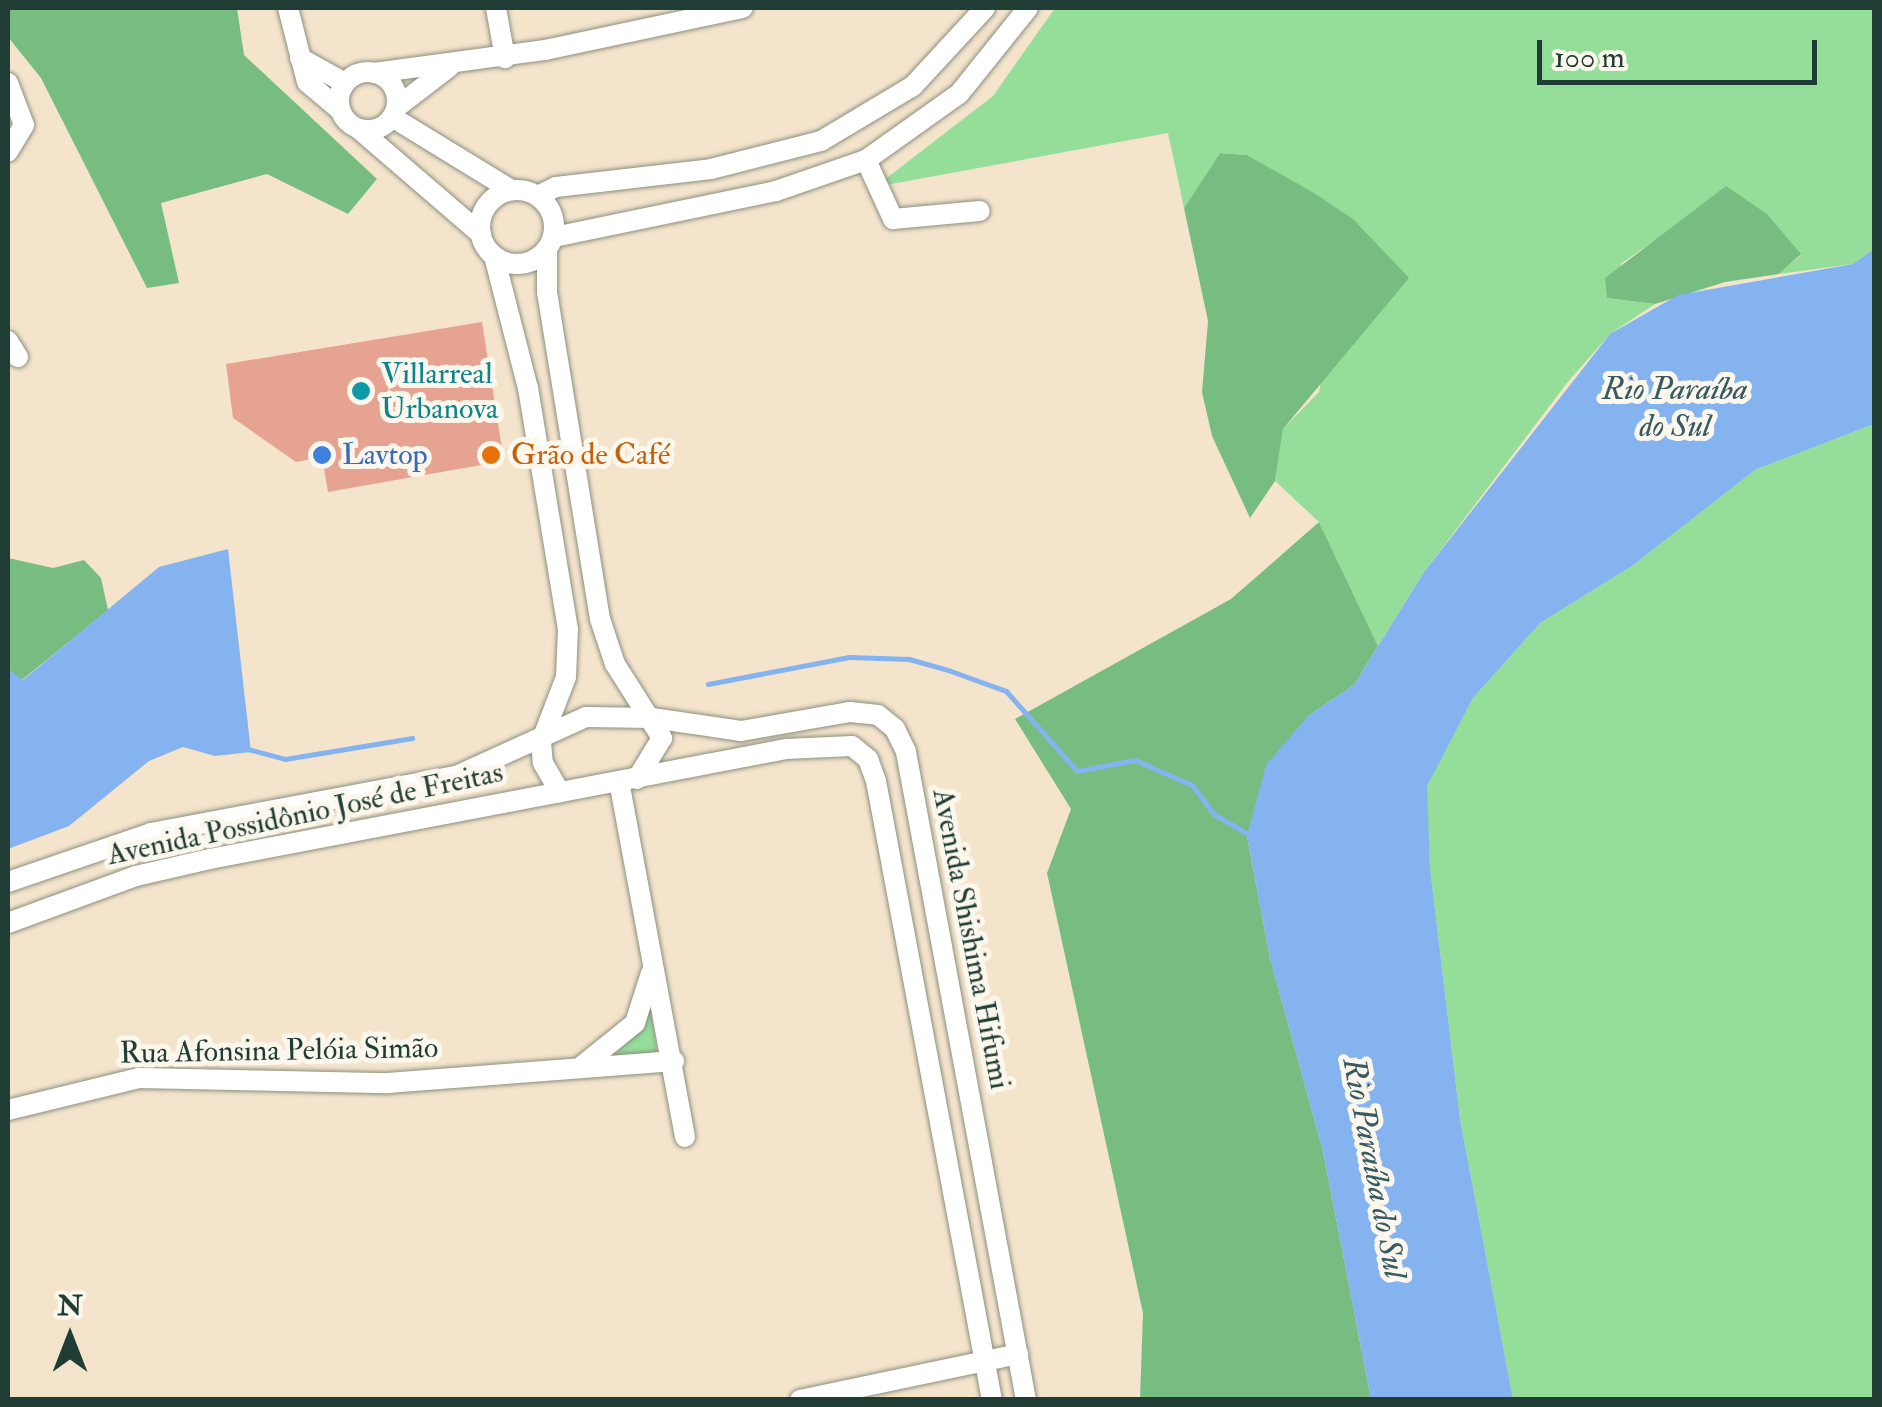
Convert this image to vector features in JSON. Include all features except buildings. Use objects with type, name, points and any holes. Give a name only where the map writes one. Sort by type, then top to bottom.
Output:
[{"type":"street","points":[[288,8],[300,58],[314,91],[480,234],[494,256],[528,388],[568,629],[566,677],[534,738],[560,792]]},
{"type":"street","points":[[496,8],[504,58]]},
{"type":"street","points":[[300,58],[345,82],[374,73],[504,58],[703,12],[743,8]]},
{"type":"street","points":[[494,256],[522,264],[551,243],[741,199],[866,160],[947,105],[1003,43],[1028,8]]},
{"type":"street","points":[[538,196],[556,187],[711,169],[821,141],[913,86],[980,14],[1003,43]]},
{"type":"street","points":[[360,130],[378,129],[449,66]]},
{"type":"street","points":[[374,73],[390,83],[395,112],[512,190],[538,196],[552,213],[547,292],[600,620],[614,664],[657,718],[661,750],[628,780],[652,961],[674,1062],[685,1138]]},
{"type":"street","points":[[339,109],[345,82]]},
{"type":"street","points":[[8,83],[24,125],[8,152]]},
{"type":"street","points":[[866,160],[893,219],[980,211]]},
{"type":"street","points":[[480,234],[490,201],[512,190]]},
{"type":"street","name":"Avenida Shishima Hifumi","points":[[534,738],[586,717],[657,718],[741,731],[861,711],[878,715],[899,734],[1026,1400]]},
{"type":"street","name":"Avenida Possidônio José de Freitas","points":[[8,882],[150,834],[456,776],[534,738]]},
{"type":"street","name":"Avenida Shishima Hifumi","points":[[560,792],[820,744],[852,746],[868,759],[992,1400]]},
{"type":"street","name":"Avenida Possidônio José de Freitas","points":[[8,923],[136,876],[560,792]]},
{"type":"street","points":[[576,1068],[612,1048],[636,1023],[652,961]]},
{"type":"street","name":"Rua Afonsina Pelóia Simão","points":[[8,1110],[138,1078],[388,1083],[674,1062]]},
{"type":"street","points":[[800,1400],[1018,1354]]},
{"type":"green space","points":[[8,8],[237,8],[244,55],[377,179],[348,214],[267,174],[161,203],[179,283],[147,288],[41,78],[8,37]]},
{"type":"green space","points":[[1055,8],[1874,8],[1874,249],[1853,264],[1779,274],[1801,255],[1654,241],[1622,263],[1607,298],[1655,304],[1610,334],[1567,383],[1424,572],[1378,646],[1319,522],[1275,481],[1283,429],[1319,392],[1353,219],[1247,155],[1220,153],[1184,208],[1168,133],[875,187],[993,96]]},
{"type":"green space","points":[[1220,153],[1247,155],[1314,193],[1353,219],[1409,278],[1283,429],[1275,481],[1250,518],[1212,436],[1202,392],[1208,321],[1184,208]]},
{"type":"green space","points":[[1726,186],[1767,214],[1801,254],[1779,274],[1725,282],[1655,304],[1607,298],[1605,278]]},
{"type":"green space","points":[[1874,424],[1874,1399],[1513,1399],[1460,1119],[1430,868],[1426,786],[1473,698],[1540,623],[1632,566],[1755,470]]},
{"type":"green space","points":[[1319,522],[1378,646],[1354,685],[1308,716],[1247,836],[1270,958],[1323,1151],[1371,1399],[1140,1399],[1143,1313],[1047,873],[1071,809],[1015,719],[1231,599]]},
{"type":"green space","points":[[8,558],[53,568],[84,560],[101,578],[108,610],[22,680],[8,669]]},
{"type":"green space","points":[[651,1007],[657,1052],[612,1058],[644,1024]]},
{"type":"water","name":"Rio Paraíba do Sul","points":[[1874,249],[1874,424],[1755,470],[1632,566],[1540,623],[1473,698],[1427,786],[1430,868],[1460,1119],[1513,1399],[1371,1399],[1323,1151],[1270,958],[1247,836],[1266,765],[1308,716],[1354,685],[1424,572],[1610,334],[1678,295],[1853,264]]},
{"type":"water","points":[[228,549],[251,752],[215,756],[183,747],[149,761],[69,826],[8,849],[8,669],[23,680],[159,567]]},
{"type":"waterway","points":[[708,684],[850,657],[909,659],[1006,691],[1077,771],[1135,760],[1192,785],[1214,814],[1253,837]]},
{"type":"waterway","points":[[248,749],[285,759],[412,738]]},
{"type":"place","name":"Villarreal Urbanova","points":[[361,391]]},
{"type":"place","name":"Lavtop","points":[[322,455]]},
{"type":"place","name":"Grão de Café","points":[[491,455]]}]
